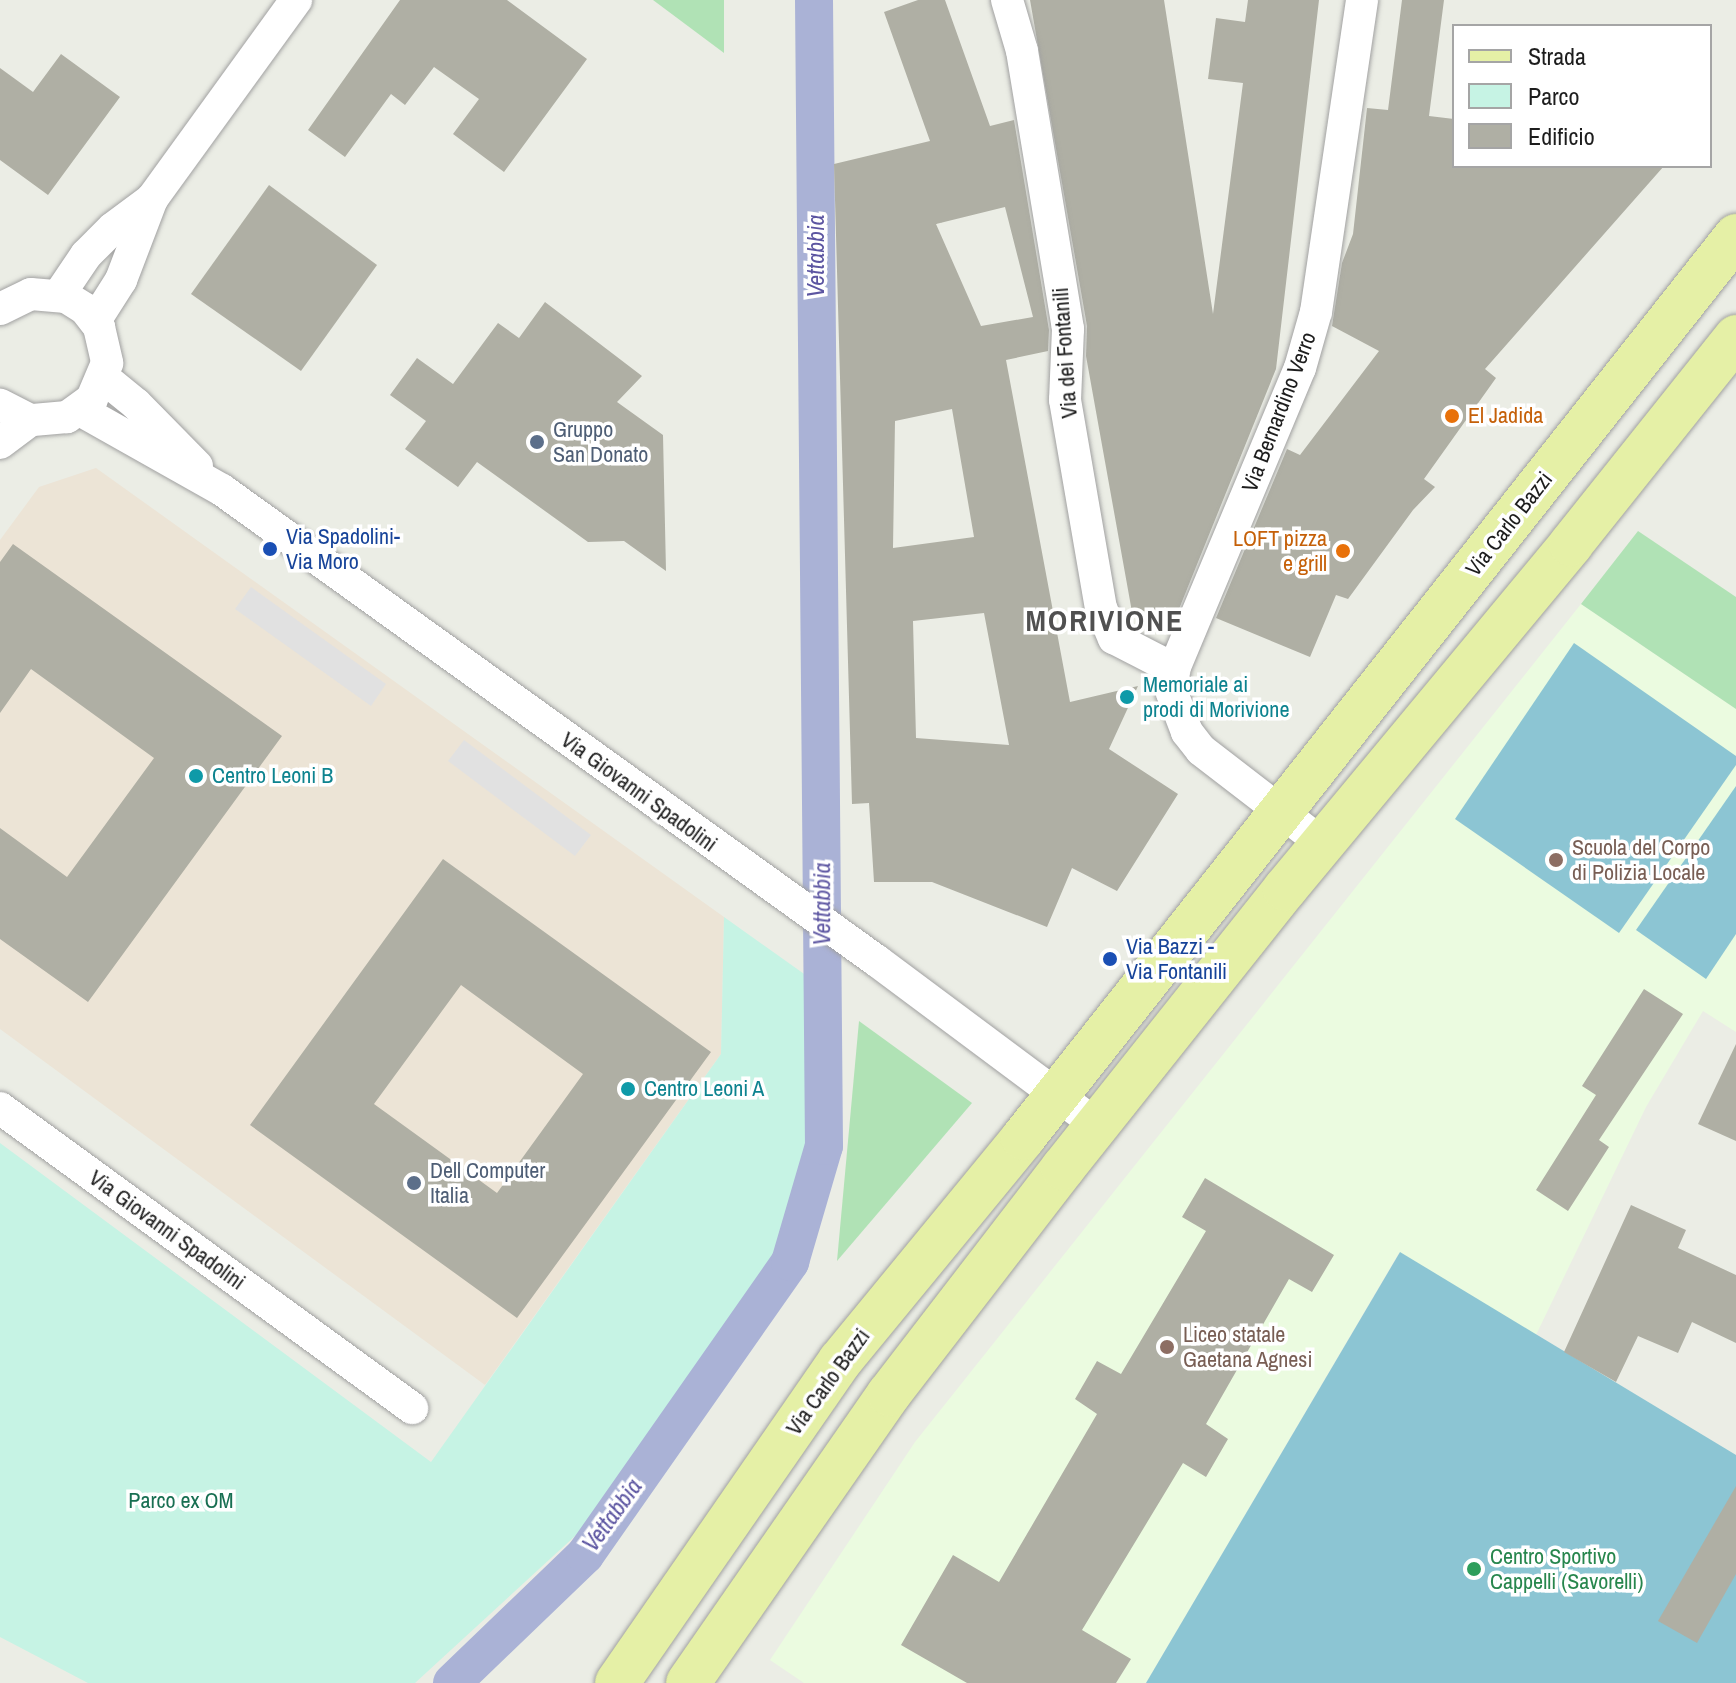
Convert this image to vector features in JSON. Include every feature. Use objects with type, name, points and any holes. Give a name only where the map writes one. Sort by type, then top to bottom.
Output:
[{"type":"main road","name":"Via Carlo Bazzi","points":[[617,1683],[840,1361],[1736,236]]},
{"type":"main road","points":[[688,1683],[889,1394],[1097,1125],[1736,337]]},
{"type":"street","points":[[95,321],[121,280],[152,199],[296,0]]},
{"type":"street","name":"Via dei Fontanili","points":[[1007,0],[1022,51],[1068,329],[1065,400],[1101,608],[1114,638],[1174,669]]},
{"type":"street","name":"Via Bernardino Verro","points":[[1174,669],[1300,368],[1316,312],[1362,0]]},
{"type":"street","points":[[59,295],[86,255],[113,228],[152,199]]},
{"type":"street","points":[[0,405],[30,420],[52,421],[80,410],[92,399],[104,378],[106,348],[95,321],[80,305],[59,295],[38,293],[4,303]]},
{"type":"street","name":"Via Giovanni Spadolini","points":[[104,378],[136,404],[222,490]]},
{"type":"street","name":"Via Giovanni Spadolini","points":[[80,410],[222,490],[1056,1093]]},
{"type":"street","points":[[0,443],[30,420]]},
{"type":"street","points":[[1174,669],[1172,693],[1187,732],[1201,750],[1323,844]]},
{"type":"street","points":[[1056,1093],[1097,1125]]},
{"type":"street","name":"Via Giovanni Spadolini","points":[[0,1108],[412,1408]]},
{"type":"shaded area","points":[[96,468],[724,917],[721,1054],[485,1385],[0,1029],[0,540],[39,487]]},
{"type":"shaded area","points":[[251,587],[386,684],[371,706],[235,609]]},
{"type":"shaded area","points":[[1581,604],[1736,709],[1736,1032],[1703,1011],[1646,1107],[1536,1335],[1399,1253],[1146,1683],[804,1683],[770,1660],[915,1442]]},
{"type":"shaded area","points":[[1574,643],[1736,756],[1736,765],[1619,933],[1455,819]]},
{"type":"shaded area","points":[[464,740],[591,835],[575,856],[448,761]]},
{"type":"shaded area","points":[[1736,786],[1736,934],[1706,979],[1636,930]]},
{"type":"shaded area","name":"Centro Sportivo Cappelli (Savorelli)","points":[[1400,1252],[1736,1455],[1736,1683],[1146,1683]]},
{"type":"green space","points":[[653,0],[724,0],[724,53]]},
{"type":"green space","points":[[1638,531],[1736,597],[1736,709],[1581,604]]},
{"type":"green space","name":"Parco ex OM","points":[[724,917],[807,976],[808,1123],[802,1178],[786,1227],[766,1268],[587,1525],[415,1683],[88,1683],[0,1637],[0,1143],[431,1462],[721,1054]]},
{"type":"green space","points":[[859,1021],[972,1103],[837,1261]]},
{"type":"building","points":[[400,0],[507,0],[587,59],[504,172],[453,134],[479,99],[434,67],[405,105],[391,94],[345,157],[308,130]]},
{"type":"building","points":[[918,0],[945,0],[990,126],[1014,120],[1049,330],[1048,351],[1006,360],[1070,702],[1138,686],[1109,749],[1178,794],[1117,891],[1072,868],[1047,927],[932,882],[874,882],[869,803],[852,804],[834,164],[930,141],[884,12]],"holes":[[[1005,207],[1033,317],[981,326],[936,224]],[[952,409],[974,537],[893,548],[895,421]],[[984,613],[1009,745],[916,738],[913,621]]]},
{"type":"building","points":[[1030,0],[1164,0],[1213,314],[1243,83],[1208,79],[1216,18],[1245,22],[1248,0],[1319,0],[1276,369],[1179,609],[1132,612],[1086,356],[1087,326]]},
{"type":"building","points":[[1402,0],[1444,0],[1429,116],[1452,119],[1452,168],[1662,168],[1485,369],[1496,378],[1424,479],[1435,487],[1413,510],[1348,599],[1336,595],[1310,657],[1216,618],[1287,449],[1300,455],[1379,351],[1332,326],[1342,263],[1353,234],[1367,108],[1388,110]]},
{"type":"building","points":[[61,54],[120,97],[48,195],[0,160],[0,68],[33,92]]},
{"type":"building","points":[[269,185],[377,265],[301,371],[191,294]]},
{"type":"building","name":"Gruppo San Donato","points":[[545,302],[642,376],[617,402],[663,435],[666,571],[624,541],[588,542],[477,462],[458,487],[405,449],[426,421],[390,395],[417,358],[453,384],[498,323],[519,338]]},
{"type":"building","name":"Centro Leoni B","points":[[13,544],[282,736],[88,1002],[0,939],[0,828],[67,877],[154,758],[31,669],[0,713],[0,562]]},
{"type":"building","name":"Centro Leoni A","points":[[443,859],[711,1052],[517,1318],[250,1125]],"holes":[[[461,985],[583,1074],[497,1193],[374,1104]]]},
{"type":"building","points":[[1644,989],[1683,1014],[1599,1140],[1609,1147],[1568,1211],[1536,1190],[1596,1095],[1582,1086]]},
{"type":"building","points":[[1736,1044],[1736,1141],[1698,1124]]},
{"type":"building","points":[[1205,1178],[1334,1255],[1312,1292],[1289,1279],[1206,1424],[1228,1439],[1206,1477],[1183,1463],[1082,1630],[1131,1659],[1116,1683],[967,1683],[901,1645],[953,1555],[999,1582],[1097,1414],[1075,1399],[1097,1361],[1121,1374],[1206,1231],[1182,1217]]},
{"type":"building","points":[[1631,1205],[1686,1230],[1678,1248],[1736,1275],[1736,1343],[1692,1322],[1678,1353],[1638,1336],[1616,1382],[1564,1352]]},
{"type":"building","points":[[1736,1486],[1736,1574],[1697,1643],[1658,1621]]},
{"type":"waterway","name":"Vettabbia","points":[[452,1683],[585,1555],[790,1262],[824,1146],[814,0]]},
{"type":"place","name":"El Jadida","points":[[1452,416]]},
{"type":"place","name":"Gruppo San Donato","points":[[537,442]]},
{"type":"place","name":"Via Spadolini- Via Moro","points":[[270,549]]},
{"type":"place","name":"LOFT pizza e grill","points":[[1343,551]]},
{"type":"place","name":"Memoriale ai prodi di Morivione","points":[[1127,697]]},
{"type":"place","name":"Centro Leoni B","points":[[196,776]]},
{"type":"place","name":"Scuola del Corpo di Polizia Locale","points":[[1556,860]]},
{"type":"place","name":"Via Bazzi - Via Fontanili","points":[[1110,959]]},
{"type":"place","name":"Centro Leoni A","points":[[628,1089]]},
{"type":"place","name":"Dell Computer Italia","points":[[414,1183]]},
{"type":"place","name":"Liceo statale Gaetana Agnesi","points":[[1167,1347]]},
{"type":"place","name":"Centro Sportivo Cappelli (Savorelli)","points":[[1474,1569]]},
{"type":"district","name":"MORIVIONE","points":[[1105,620]]}]
